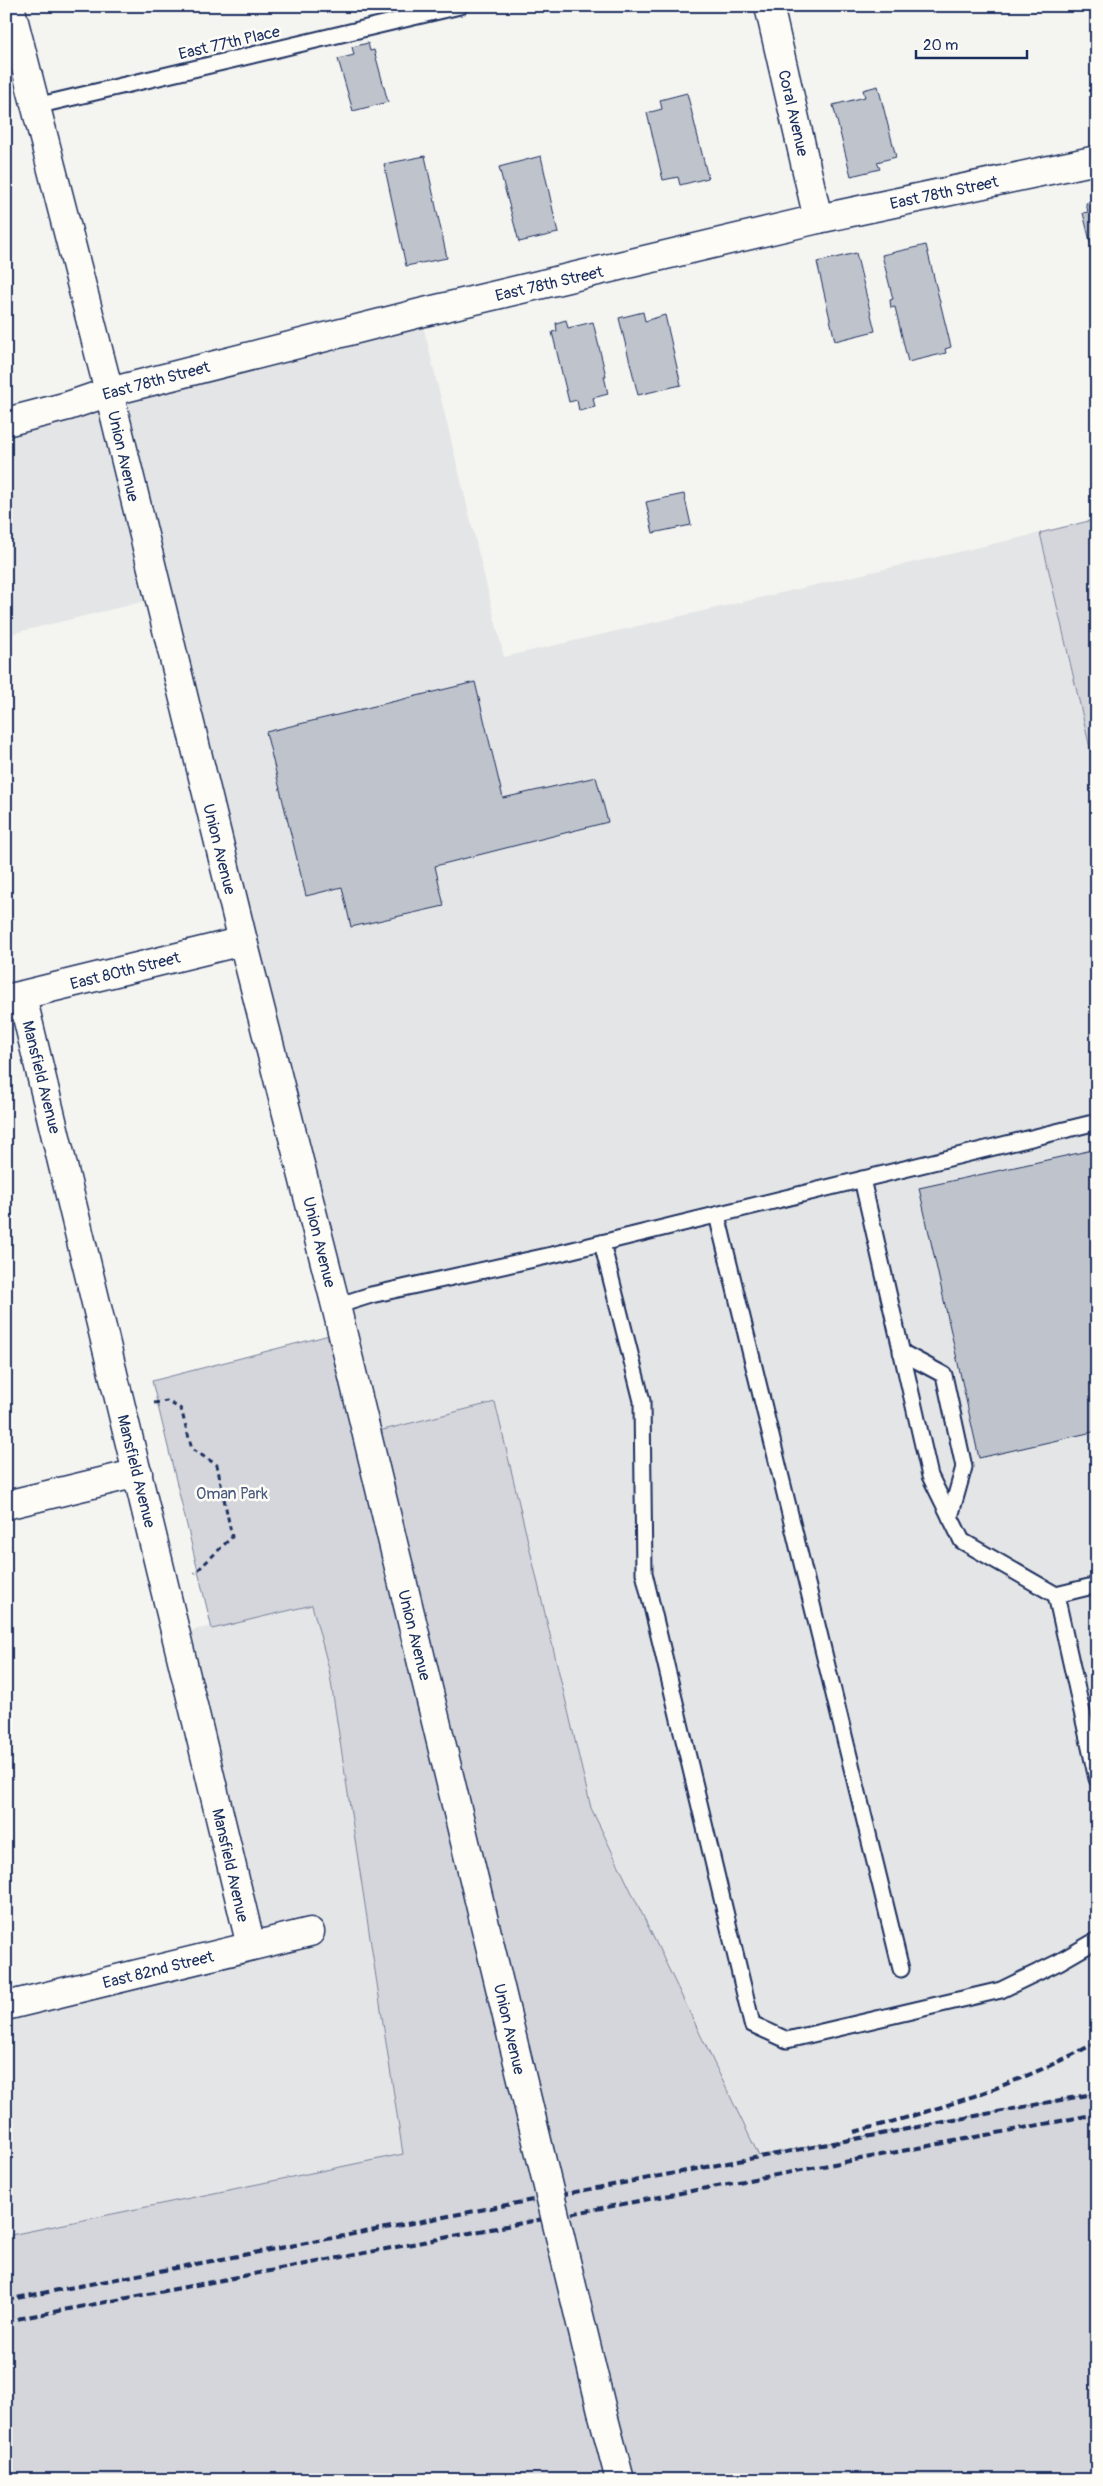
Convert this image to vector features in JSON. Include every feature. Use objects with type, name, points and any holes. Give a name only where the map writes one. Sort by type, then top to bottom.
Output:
[{"type":"main road","name":"Union Avenue","points":[[10,6],[109,392],[243,940],[336,1306],[620,2480]]},
{"type":"main road","name":"Coral Avenue","points":[[769,6],[818,219]]},
{"type":"main road","name":"East 78th Street","points":[[6,422],[68,406],[109,392],[411,315],[818,219],[1097,160]]},
{"type":"main road","name":"East 80th Street","points":[[14,998],[243,940]]},
{"type":"main road","name":"Mansfield Avenue","points":[[14,998],[138,1473],[251,1946]]},
{"type":"main road","points":[[6,1505],[138,1473]]},
{"type":"main road","name":"East 82nd Street","points":[[6,2006],[310,1932]]},
{"type":"lane","name":"East 77th Place","points":[[36,106],[460,6]]},
{"type":"lane","points":[[336,1306],[1097,1122]]},
{"type":"lane","points":[[862,1179],[930,1476],[962,1542],[1056,1596],[1097,1585]]},
{"type":"lane","points":[[717,1215],[901,1969]]},
{"type":"lane","points":[[602,1243],[642,1402],[644,1573],[752,2024],[787,2040],[1001,1990],[1059,1962],[1097,1940]]},
{"type":"lane","points":[[901,1352],[944,1375],[964,1467],[950,1516]]},
{"type":"lane","points":[[1056,1596],[1097,1779]]},
{"type":"path","points":[[148,1404],[167,1401],[181,1409],[192,1449],[217,1465],[232,1537],[190,1578]]},
{"type":"shaded area","points":[[420,313],[504,657],[1040,533],[1097,778],[1097,2093],[759,2156],[591,1808],[495,1403],[367,1434],[158,598],[6,635],[6,422]]},
{"type":"shaded area","points":[[312,1604],[329,1669],[403,2154],[6,2236],[6,2006],[250,1946],[176,1634]]},
{"type":"green space","points":[[1097,519],[1097,778],[1040,533]]},
{"type":"green space","name":"Oman Park","points":[[341,1332],[367,1434],[495,1402],[591,1808],[759,2156],[1097,2093],[1097,2480],[6,2480],[6,2236],[403,2154],[329,1669],[312,1605],[212,1629],[152,1381]]},
{"type":"building","points":[[368,43],[370,51],[374,50],[388,102],[353,111],[338,59],[354,55],[352,47]]},
{"type":"building","points":[[878,86],[896,157],[877,162],[880,169],[851,176],[833,105],[865,97],[863,90]]},
{"type":"building","points":[[687,93],[708,178],[680,185],[678,177],[663,180],[647,113],[662,109],[660,100]]},
{"type":"building","points":[[425,156],[447,258],[406,266],[384,164]]},
{"type":"building","points":[[541,156],[558,233],[519,242],[499,167]]},
{"type":"building","points":[[1097,201],[1096,265],[1083,213],[1088,212],[1086,203]]},
{"type":"building","points":[[926,245],[951,347],[945,349],[946,353],[908,362],[895,307],[891,308],[890,300],[893,299],[882,255]]},
{"type":"building","points":[[856,253],[875,331],[835,341],[817,262]]},
{"type":"building","points":[[643,312],[645,321],[665,315],[681,385],[638,395],[619,318]]},
{"type":"building","points":[[566,320],[568,328],[593,322],[606,376],[604,376],[608,394],[593,398],[595,407],[579,411],[577,400],[569,402],[552,332],[557,331],[556,323]]},
{"type":"building","points":[[684,494],[691,525],[653,533],[646,502]]},
{"type":"building","points":[[475,682],[503,798],[596,777],[608,822],[435,866],[444,906],[351,927],[342,887],[306,896],[266,732]]},
{"type":"building","points":[[1097,1149],[1097,1431],[979,1458],[919,1188]]},
{"type":"railway","points":[[854,2132],[917,2115],[1008,2083],[1038,2071],[1097,2042]]},
{"type":"railway","points":[[6,2300],[1097,2093]]},
{"type":"railway","points":[[6,2321],[1097,2114]]}]
